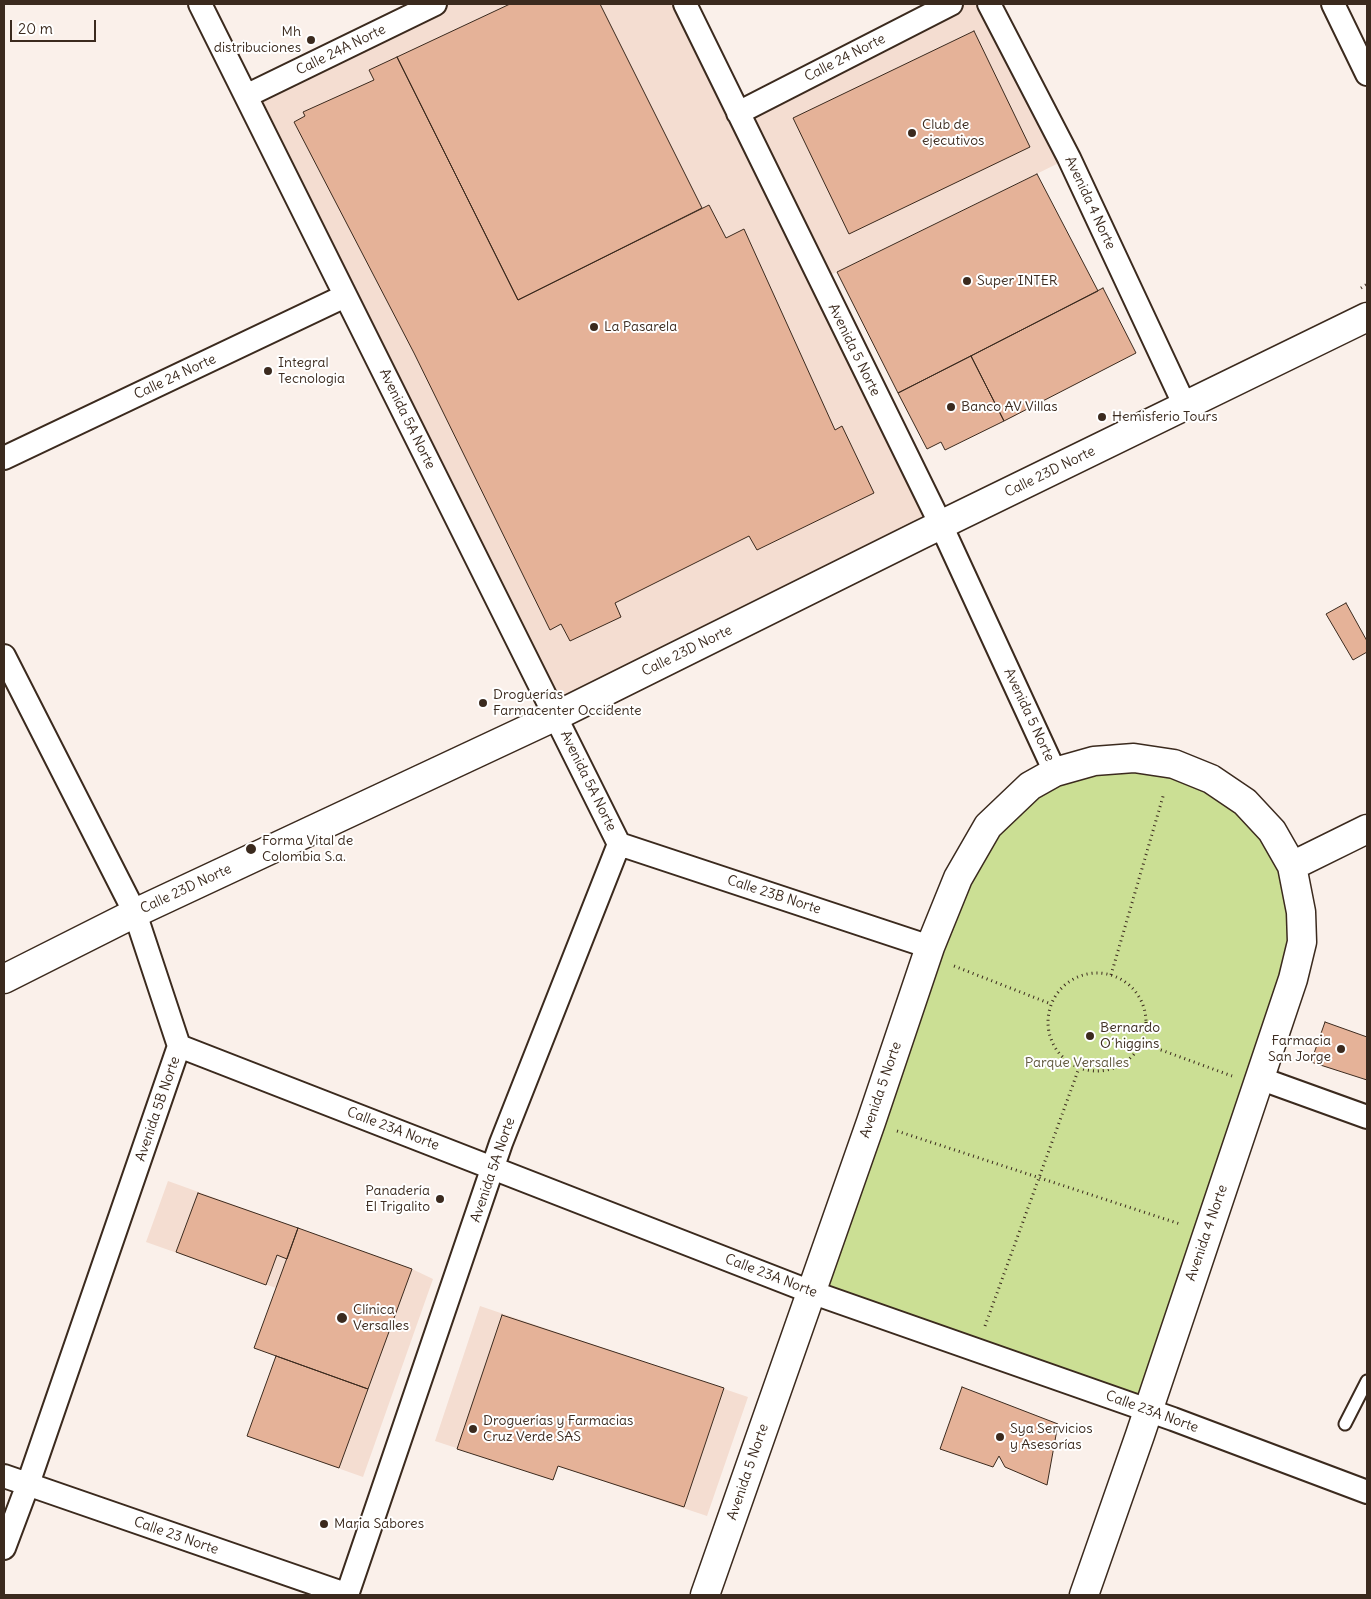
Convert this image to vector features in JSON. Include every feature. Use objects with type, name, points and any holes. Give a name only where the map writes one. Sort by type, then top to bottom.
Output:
[{"type":"street","name":"Avenida 5A Norte","points":[[200,4],[619,844],[501,1143],[348,1595]]},
{"type":"street","name":"Calle 24A Norte","points":[[246,96],[435,4]]},
{"type":"street","name":"Avenida 5 Norte","points":[[685,4],[940,525],[1056,772],[1030,786],[988,826],[958,878],[930,947],[871,1122],[705,1595]]},
{"type":"street","name":"Calle 24 Norte","points":[[738,113],[951,4]]},
{"type":"street","name":"Avenida 4 Norte","points":[[989,4],[1069,158],[1185,406]]},
{"type":"street","points":[[1333,4],[1367,74]]},
{"type":"street","name":"Calle 24 Norte","points":[[4,458],[345,296]]},
{"type":"street","name":"Calle 23D Norte","points":[[4,979],[136,913],[556,716],[940,525],[1367,317]]},
{"type":"street","name":"Avenida 5B Norte","points":[[4,656],[136,913],[179,1046],[28,1484],[4,1548]]},
{"type":"street","name":"Avenida 4 Norte","points":[[1056,772],[1094,761],[1134,758],[1174,764],[1212,779],[1245,802],[1272,831],[1292,866],[1301,912],[1302,942],[1294,979],[1084,1595]]},
{"type":"street","points":[[1292,866],[1367,829]]},
{"type":"street","name":"Calle 23B Norte","points":[[619,844],[930,947]]},
{"type":"street","name":"Calle 23A Norte","points":[[179,1046],[811,1292],[1148,1410],[1367,1492]]},
{"type":"street","points":[[1260,1078],[1367,1117]]},
{"type":"street","name":"Calle 23 Norte","points":[[4,1476],[348,1595]]},
{"type":"lane","points":[[1345,1424],[1367,1382]]},
{"type":"path","points":[[1111,975],[1164,793]]},
{"type":"path","points":[[952,965],[1051,1004]]},
{"type":"path","points":[[1093,973],[1111,975],[1126,982],[1138,995],[1145,1010],[1146,1026],[1142,1043],[1134,1055],[1122,1065],[1108,1070],[1093,1072],[1079,1068],[1062,1058],[1051,1043],[1047,1024],[1051,1004],[1060,989],[1075,978],[1093,973]]},
{"type":"path","points":[[1142,1043],[1233,1076]]},
{"type":"path","points":[[984,1327],[1079,1068]]},
{"type":"path","points":[[871,1122],[1180,1224]]},
{"type":"shaded area","points":[[435,4],[685,4],[739,113],[951,4],[989,4],[1069,158],[820,280],[941,525],[556,716],[246,96]]},
{"type":"shaded area","name":"Clínica Versalles","points":[[168,1181],[412,1269],[433,1279],[363,1477],[247,1436],[276,1356],[254,1348],[276,1288],[146,1242]]},
{"type":"shaded area","points":[[480,1306],[748,1397],[707,1516],[558,1466],[553,1480],[435,1441]]},
{"type":"green space","name":"Parque Versalles","points":[[1134,758],[1245,802],[1301,912],[1148,1411],[811,1292],[958,878],[1030,786]]},
{"type":"building","points":[[510,4],[600,4],[702,208],[518,300],[397,57]]},
{"type":"building","name":"Club de ejecutivos","points":[[974,31],[1030,147],[849,234],[793,118]]},
{"type":"building","name":"La Pasarela","points":[[397,57],[518,300],[709,205],[726,238],[744,229],[835,430],[842,426],[874,493],[757,550],[749,536],[615,603],[621,617],[570,641],[561,624],[550,630],[414,353],[294,122],[305,116],[303,112],[374,80],[369,70]]},
{"type":"building","name":"Super INTER","points":[[1037,174],[1098,291],[898,393],[837,272]]},
{"type":"building","points":[[1103,288],[1136,353],[1004,421],[971,356]]},
{"type":"building","name":"Banco AV Villas","points":[[971,356],[1004,421],[945,450],[941,442],[927,449],[898,393]]},
{"type":"building","points":[[1346,603],[1367,641],[1367,652],[1353,660],[1326,614]]},
{"type":"building","name":"Farmacia San Jorge","points":[[1325,1022],[1367,1037],[1367,1080],[1311,1062]]},
{"type":"building","points":[[198,1193],[298,1228],[287,1259],[277,1255],[266,1285],[176,1252]]},
{"type":"building","points":[[298,1228],[412,1269],[368,1389],[254,1348]]},
{"type":"building","points":[[502,1315],[724,1388],[684,1507],[558,1466],[553,1480],[457,1449]]},
{"type":"building","points":[[276,1356],[368,1389],[339,1468],[247,1436]]},
{"type":"building","name":"Sya Servicios y Asesorías","points":[[962,1387],[1058,1424],[1047,1485],[1005,1467],[999,1456],[993,1467],[940,1449]]},
{"type":"place","name":"Mh distribuciones","points":[[311,40]]},
{"type":"place","name":"Club de ejecutivos","points":[[912,133]]},
{"type":"place","name":"Super INTER","points":[[967,281]]},
{"type":"place","name":"La Pasarela","points":[[594,327]]},
{"type":"place","name":"Integral Tecnologia","points":[[268,371]]},
{"type":"place","name":"Banco AV Villas","points":[[951,407]]},
{"type":"place","name":"Hemisferio Tours","points":[[1102,417]]},
{"type":"place","name":"Droguerías Farmacenter Occidente","points":[[483,703]]},
{"type":"place","name":"Forma Vital de Colombia S.a.","points":[[251,849]]},
{"type":"place","name":"Bernardo O´higgins","points":[[1090,1036]]},
{"type":"place","name":"Farmacia San Jorge","points":[[1341,1049]]},
{"type":"place","name":"Panadería El Trigalito","points":[[440,1199]]},
{"type":"place","name":"Clínica Versalles","points":[[342,1318]]},
{"type":"place","name":"Droguerías y Farmacias Cruz Verde SAS","points":[[473,1429]]},
{"type":"place","name":"Sya Servicios y Asesorías","points":[[1000,1437]]},
{"type":"place","name":"Maria Sabores","points":[[324,1524]]}]
